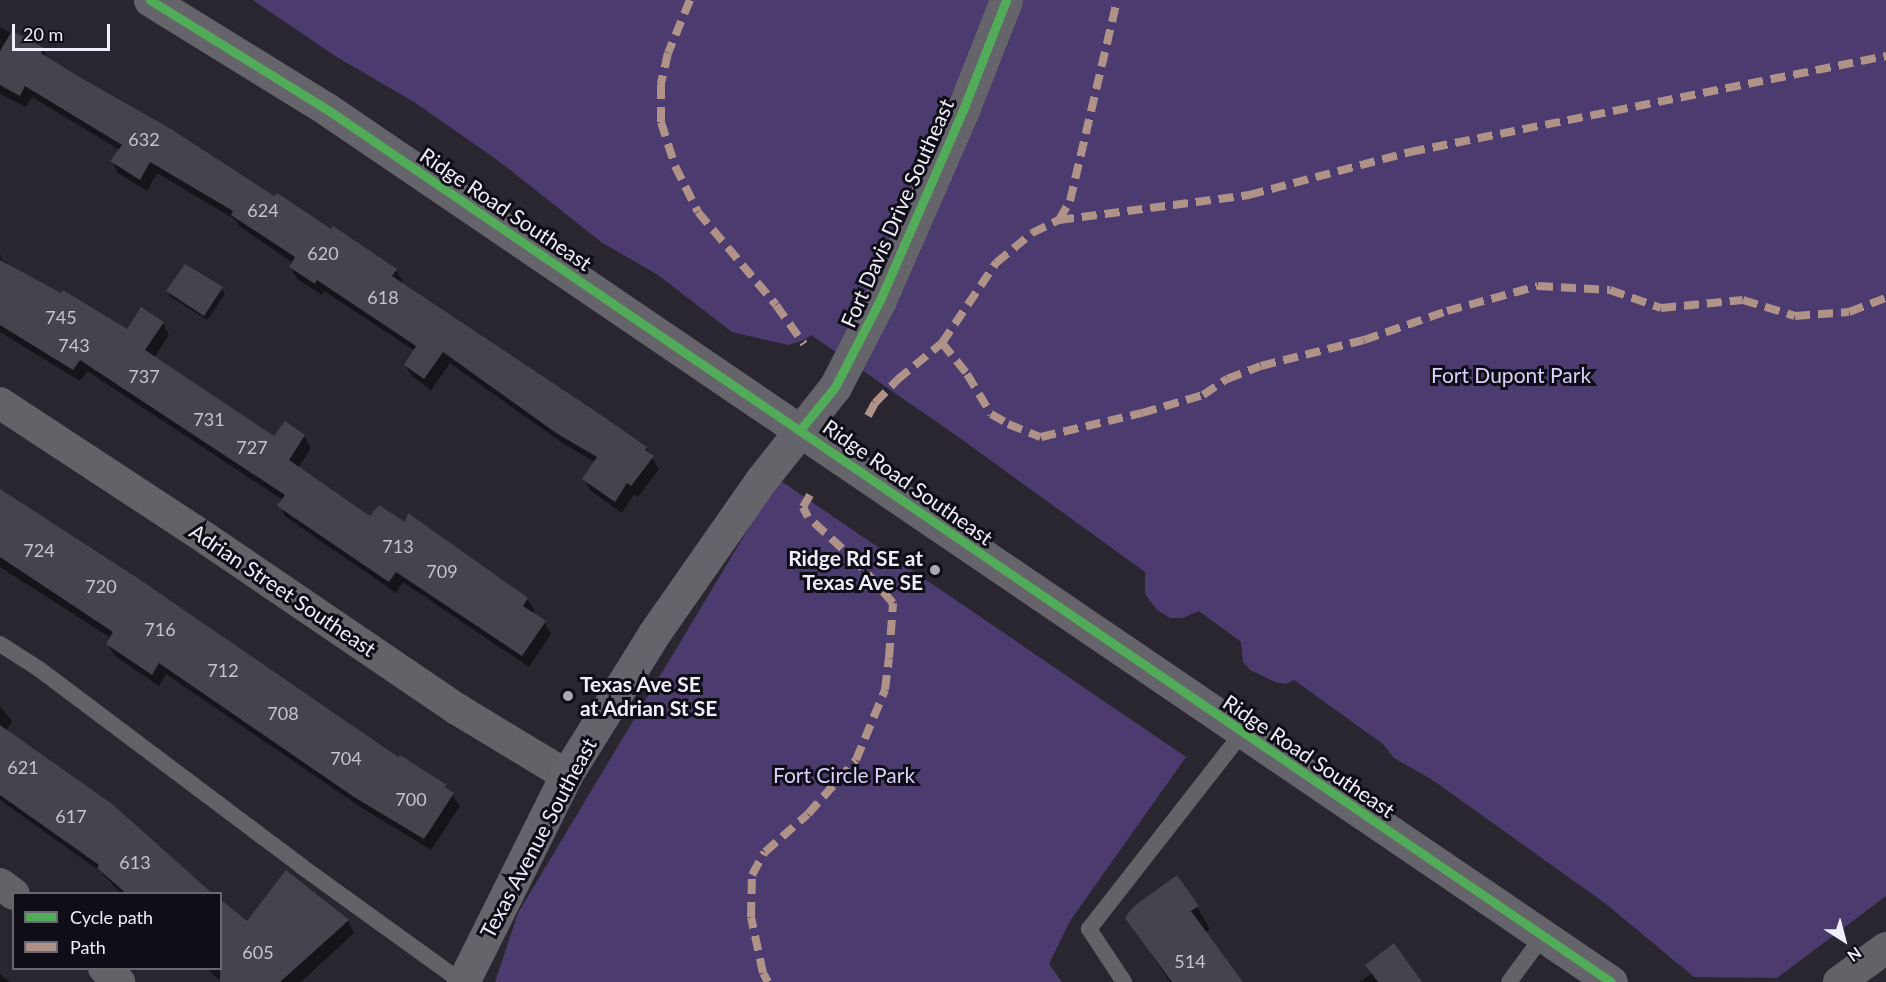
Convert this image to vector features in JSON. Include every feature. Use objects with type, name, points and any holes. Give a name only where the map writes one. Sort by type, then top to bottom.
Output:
[{"type":"main road","name":"Ridge Road Southeast","points":[[150,0],[328,110],[1611,982]]},
{"type":"main road","name":"Fort Davis Drive Southeast","points":[[800,430],[835,387],[880,300],[963,110],[1006,0]]},
{"type":"main road","name":"Texas Avenue Southeast","points":[[463,982],[521,862],[567,775],[659,626],[762,479],[800,430]]},
{"type":"street","name":"Adrian Street Southeast","points":[[0,403],[195,531],[467,715],[567,775]]},
{"type":"street","points":[[1839,982],[1886,948]]},
{"type":"street","points":[[105,970],[119,982]]},
{"type":"lane","points":[[0,644],[39,669],[301,867],[463,982]]},
{"type":"lane","points":[[1124,982],[1089,929],[1242,733]]},
{"type":"lane","points":[[1509,982],[1543,936]]},
{"type":"green space","name":"Fort Dupont Park","points":[[253,0],[1886,0],[1886,896],[1777,978],[1694,977],[1606,904],[1431,779],[1394,758],[1383,744],[1294,680],[1286,684],[1275,682],[1250,670],[1243,662],[1241,642],[1199,611],[1183,618],[1170,618],[1157,610],[1145,594],[1145,572],[957,436],[811,335],[805,340],[788,345],[732,332],[658,275],[601,242],[500,162],[414,102],[335,56]]},
{"type":"green space","name":"Fort Circle Park","points":[[778,479],[1186,757],[1070,921],[1049,964],[1062,982],[495,982],[518,913]]},
{"type":"building","points":[[12,31],[44,48],[41,53],[171,129],[274,196],[277,193],[331,229],[333,226],[397,269],[392,276],[598,413],[647,447],[645,450],[654,456],[631,486],[627,483],[615,502],[582,479],[597,457],[556,433],[443,352],[424,379],[404,365],[416,346],[317,280],[315,284],[289,267],[295,257],[231,215],[233,211],[150,162],[140,180],[110,161],[122,145],[25,86],[20,96],[0,85],[0,51]]},
{"type":"building","points":[[0,260],[61,293],[63,290],[127,329],[141,307],[164,322],[145,350],[274,436],[285,421],[305,435],[289,460],[370,516],[379,505],[405,522],[408,513],[528,598],[523,606],[546,621],[522,656],[396,572],[389,582],[277,506],[285,495],[80,360],[73,370],[0,325]]},
{"type":"building","points":[[185,264],[223,287],[204,316],[166,291]]},
{"type":"building","points":[[0,489],[139,579],[398,757],[400,755],[447,785],[445,787],[454,793],[424,839],[354,797],[159,663],[152,675],[106,644],[113,632],[0,557]]},
{"type":"building","points":[[0,725],[112,804],[211,892],[125,892],[97,868],[99,865],[0,795]]},
{"type":"building","points":[[286,870],[349,920],[280,982],[220,982],[222,901],[247,921]]},
{"type":"building","points":[[1177,875],[1199,906],[1191,911],[1243,982],[1172,982],[1125,918],[1133,907]]},
{"type":"building","points":[[1394,943],[1422,982],[1378,982],[1365,965]]},
{"type":"marked path","points":[[690,0],[668,53],[661,84],[661,122],[675,166],[698,212],[776,305],[804,344]]},
{"type":"marked path","points":[[868,416],[875,403],[897,380],[942,343],[996,263],[1032,233],[1059,220],[1070,201],[1117,0]]},
{"type":"marked path","points":[[1059,220],[1249,195],[1410,152],[1886,56]]},
{"type":"marked path","points":[[942,343],[967,374],[991,414],[1008,424],[1041,437],[1142,413],[1203,395],[1227,379],[1261,366],[1364,340],[1447,311],[1538,286],[1610,290],[1661,308],[1743,300],[1795,316],[1849,312],[1886,298]]},
{"type":"marked path","points":[[768,982],[763,973],[751,917],[752,875],[765,852],[808,814],[856,760],[885,690],[889,658],[893,603],[859,564],[808,517],[803,507],[810,495]]},
{"type":"cycle path","points":[[150,0],[328,110],[1611,982]]},
{"type":"cycle path","points":[[800,430],[835,387],[880,300],[963,110],[1006,0]]},
{"type":"place","name":"Ridge Rd SE at Texas Ave SE","points":[[935,570]]},
{"type":"place","name":"Texas Ave SE at Adrian St SE","points":[[568,696]]}]
